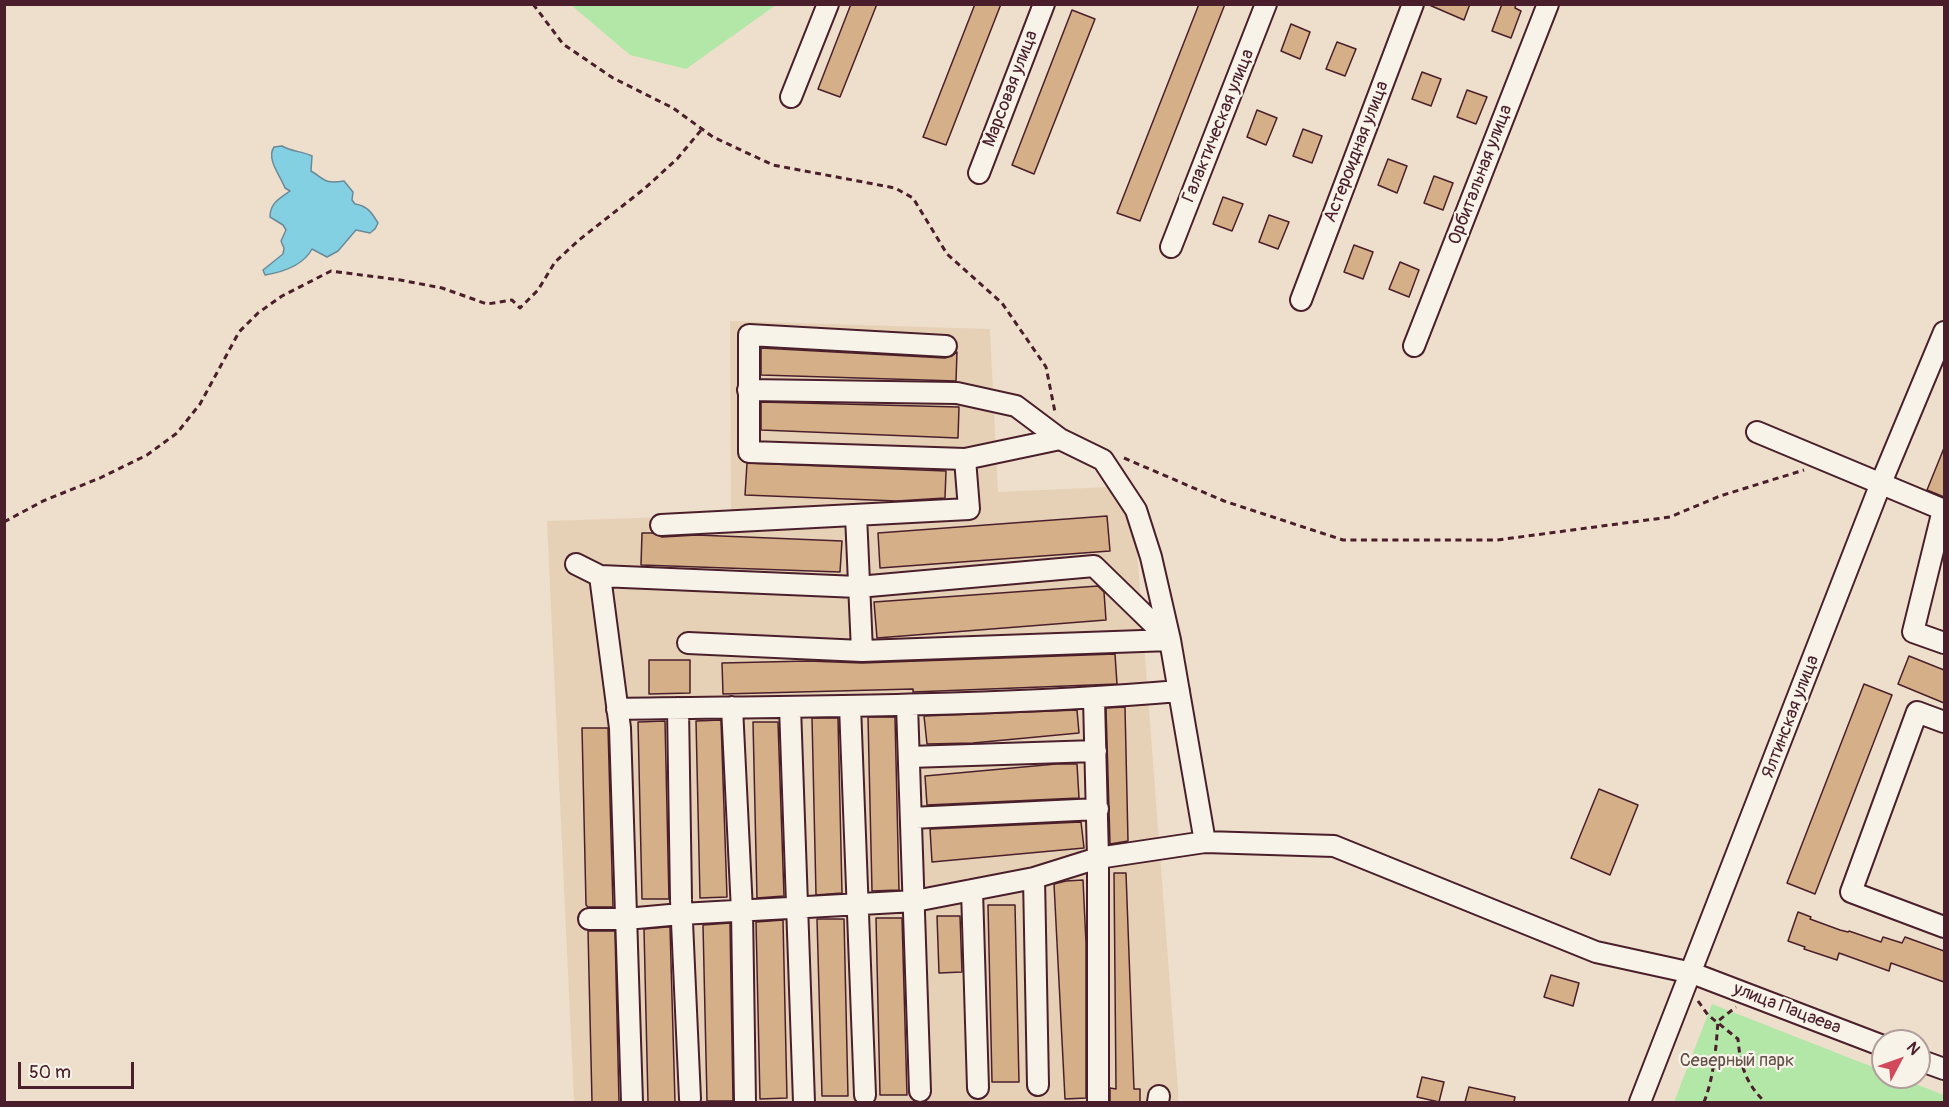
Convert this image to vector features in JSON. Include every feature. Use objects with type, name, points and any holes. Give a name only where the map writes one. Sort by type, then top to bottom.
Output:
[{"type":"street","points":[[791,97],[828,4]]},
{"type":"street","name":"Марсовая улица","points":[[979,173],[1044,4]]},
{"type":"street","name":"Галактическая улица","points":[[1171,247],[1266,4]]},
{"type":"street","name":"Астероидная улица","points":[[1301,300],[1413,4]]},
{"type":"street","name":"Орбитальная улица","points":[[1414,346],[1548,4]]},
{"type":"street","name":"Ялтинская улица","points":[[1640,1102],[1881,483],[1944,332]]},
{"type":"street","points":[[946,345],[749,335],[749,452],[965,459],[1060,439]]},
{"type":"street","points":[[748,390],[957,393],[1016,406],[1060,439],[1103,460],[1136,510],[1151,557],[1170,640],[1205,842]]},
{"type":"street","points":[[1757,432],[1944,510],[1913,632],[1944,643]]},
{"type":"street","points":[[661,525],[969,509],[965,459]]},
{"type":"street","points":[[855,515],[862,651]]},
{"type":"street","points":[[576,564],[600,576],[858,587],[1094,566],[1170,640]]},
{"type":"street","points":[[600,576],[620,728],[632,1102]]},
{"type":"street","points":[[688,643],[862,651],[1170,640]]},
{"type":"street","points":[[617,709],[907,705],[1094,699],[1179,691]]},
{"type":"street","points":[[1094,699],[1098,809],[1098,1102]]},
{"type":"street","points":[[907,705],[920,1091]]},
{"type":"street","points":[[850,706],[865,1095]]},
{"type":"street","points":[[732,707],[742,911],[745,1102]]},
{"type":"street","points":[[790,707],[804,1102]]},
{"type":"street","points":[[678,708],[681,914],[690,1099]]},
{"type":"street","points":[[1944,722],[1917,712],[1851,892],[1944,927]]},
{"type":"street","points":[[909,757],[1096,751]]},
{"type":"street","points":[[911,818],[1098,809]]},
{"type":"street","name":"улица Пацаева","points":[[589,919],[626,919],[915,902],[1034,878],[1098,858],[1205,842],[1334,846],[1596,952],[1692,973],[1871,1041]]},
{"type":"street","points":[[1034,878],[1038,1085]]},
{"type":"street","points":[[972,890],[978,1088]]},
{"type":"path","points":[[533,4],[563,44],[613,78],[673,108],[712,137],[773,165],[895,189],[913,198],[947,254],[1002,303],[1046,367],[1060,439]]},
{"type":"path","points":[[4,522],[43,501],[100,478],[147,455],[177,433],[200,404],[239,332],[258,313],[282,296],[331,271],[442,288],[487,304],[512,300],[520,308],[538,290],[555,262],[644,189],[677,159],[702,129]]},
{"type":"path","points":[[1115,455],[1224,501],[1343,540],[1497,540],[1670,517],[1720,496],[1830,462]]},
{"type":"path","points":[[1684,991],[1699,1002],[1708,1015],[1738,1039],[1739,1056],[1751,1088],[1765,1102]]},
{"type":"path","points":[[1704,1102],[1710,1082],[1718,1021],[1730,1011],[1756,997]]},
{"type":"shaded area","points":[[730,321],[990,329],[998,492],[1132,486],[1178,1102],[574,1102],[547,521],[731,515]]},
{"type":"green space","points":[[571,5],[776,5],[686,69],[630,55]]},
{"type":"green space","name":"Северный парк","points":[[1712,1004],[1871,1066],[1871,1089],[1929,1089],[1944,1095],[1944,1102],[1674,1102]]},
{"type":"water","points":[[282,146],[312,156],[311,171],[323,179],[329,182],[344,181],[353,192],[352,200],[355,204],[366,208],[378,223],[370,233],[356,230],[338,251],[327,257],[312,249],[298,264],[265,275],[263,270],[283,254],[284,248],[281,241],[286,230],[283,225],[270,217],[273,205],[290,191],[285,188],[272,157],[274,147]]},
{"type":"building","points":[[851,4],[877,4],[840,97],[818,89]]},
{"type":"building","points":[[975,4],[1001,4],[946,145],[923,137]]},
{"type":"building","points":[[1199,4],[1225,4],[1140,221],[1117,213]]},
{"type":"building","points":[[1427,4],[1470,4],[1464,20]]},
{"type":"building","points":[[1502,4],[1516,4],[1515,8],[1521,11],[1511,38],[1492,31]]},
{"type":"building","points":[[1072,10],[1095,19],[1034,174],[1012,165]]},
{"type":"building","points":[[1291,24],[1310,32],[1300,59],[1281,51]]},
{"type":"building","points":[[1337,42],[1356,49],[1345,76],[1326,69]]},
{"type":"building","points":[[1422,72],[1441,79],[1431,106],[1412,99]]},
{"type":"building","points":[[1467,90],[1487,97],[1476,124],[1457,117]]},
{"type":"building","points":[[1257,110],[1277,118],[1266,145],[1247,137]]},
{"type":"building","points":[[1303,129],[1322,136],[1312,163],[1293,156]]},
{"type":"building","points":[[1388,159],[1407,166],[1397,193],[1378,185]]},
{"type":"building","points":[[1434,176],[1453,183],[1443,210],[1424,203]]},
{"type":"building","points":[[1223,197],[1243,204],[1232,231],[1213,224]]},
{"type":"building","points":[[1269,215],[1289,222],[1278,249],[1259,242]]},
{"type":"building","points":[[1354,245],[1373,252],[1363,279],[1344,272]]},
{"type":"building","points":[[1400,262],[1419,270],[1409,297],[1389,289]]},
{"type":"building","points":[[761,348],[945,358],[957,352],[956,381],[761,375]]},
{"type":"building","points":[[761,402],[959,407],[958,438],[761,430]]},
{"type":"building","points":[[1944,448],[1944,497],[1927,490]]},
{"type":"building","points":[[747,463],[946,471],[945,498],[897,501],[745,495]]},
{"type":"building","points":[[1107,516],[1110,551],[880,568],[878,533]]},
{"type":"building","points":[[642,533],[653,533],[662,537],[697,535],[842,541],[840,572],[641,565]]},
{"type":"building","points":[[1098,586],[1104,592],[1106,620],[877,638],[874,602]]},
{"type":"building","points":[[1115,654],[1117,684],[913,692],[913,689],[723,694],[722,663],[808,661],[862,663]]},
{"type":"building","points":[[1909,656],[1944,670],[1944,703],[1898,684]]},
{"type":"building","points":[[649,660],[690,660],[690,693],[649,694]]},
{"type":"building","points":[[1864,684],[1892,695],[1815,894],[1787,883]]},
{"type":"building","points":[[1125,707],[1128,841],[1110,844],[1106,708]]},
{"type":"building","points":[[1077,710],[1079,733],[973,743],[927,744],[924,716]]},
{"type":"building","points":[[868,717],[895,717],[899,890],[872,891]]},
{"type":"building","points":[[812,718],[838,718],[842,893],[816,895]]},
{"type":"building","points":[[721,720],[727,897],[700,898],[696,721]]},
{"type":"building","points":[[665,721],[669,899],[642,899],[638,722]]},
{"type":"building","points":[[753,722],[778,722],[784,896],[757,898]]},
{"type":"building","points":[[582,728],[608,728],[613,907],[588,907],[586,905]]},
{"type":"building","points":[[1077,764],[1079,798],[927,805],[925,776]]},
{"type":"building","points":[[1599,789],[1638,805],[1610,875],[1571,858]]},
{"type":"building","points":[[1081,822],[1084,848],[932,862],[930,829]]},
{"type":"building","points":[[1114,873],[1126,873],[1134,1089],[1140,1089],[1140,1102],[1110,1102],[1110,1088],[1116,1089]]},
{"type":"building","points":[[1083,880],[1086,943],[1086,1098],[1065,1099],[1054,884]]},
{"type":"building","points":[[988,905],[1015,905],[1019,1082],[992,1082]]},
{"type":"building","points":[[1798,912],[1840,930],[1881,942],[1883,937],[1902,943],[1905,937],[1944,951],[1944,982],[1891,963],[1889,971],[1839,953],[1837,960],[1804,949],[1805,947],[1788,941]]},
{"type":"building","points":[[937,916],[960,916],[962,972],[939,973]]},
{"type":"building","points":[[876,918],[902,918],[907,1095],[880,1095]]},
{"type":"building","points":[[817,919],[844,919],[848,1096],[822,1096]]},
{"type":"building","points":[[783,920],[787,1098],[760,1099],[756,922]]},
{"type":"building","points":[[730,923],[733,1101],[707,1101],[703,925]]},
{"type":"building","points":[[670,927],[675,1102],[648,1102],[644,929]]},
{"type":"building","points":[[588,931],[615,931],[619,1102],[592,1102]]},
{"type":"building","points":[[1551,975],[1579,983],[1573,1006],[1544,997]]},
{"type":"building","points":[[1422,1077],[1444,1082],[1439,1102],[1417,1097]]},
{"type":"building","points":[[1469,1087],[1515,1097],[1514,1102],[1465,1102]]}]
